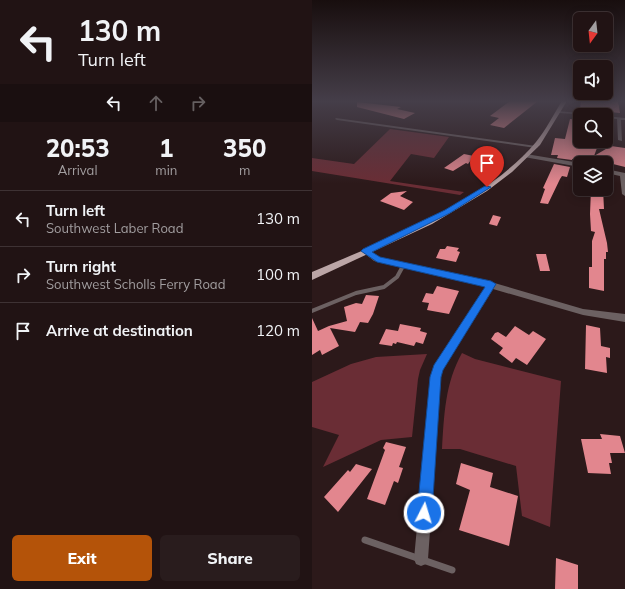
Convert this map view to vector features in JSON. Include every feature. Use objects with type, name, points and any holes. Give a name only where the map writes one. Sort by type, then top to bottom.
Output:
[{"type":"main road","points":[[312,276],[462,203],[498,179],[526,156],[536,147],[549,128]]},
{"type":"street","points":[[404,128],[536,147]]},
{"type":"street","points":[[619,128],[620,140]]},
{"type":"street","points":[[526,156],[573,164]]},
{"type":"street","points":[[613,172],[624,175],[625,194]]},
{"type":"street","points":[[366,251],[377,259],[403,266],[491,284],[583,312],[625,318]]},
{"type":"street","points":[[421,559],[438,368],[491,284]]},
{"type":"lane","points":[[312,311],[356,293],[384,287],[397,277],[403,266]]},
{"type":"lane","points":[[365,540],[452,570]]},
{"type":"shaded area","points":[[390,129],[449,137],[434,158],[411,154],[390,181],[464,192],[460,195],[312,171],[312,158],[354,164]]},
{"type":"shaded area","points":[[462,353],[475,359],[561,381],[550,527],[522,516],[516,466],[460,449],[442,449],[446,400],[456,364]]},
{"type":"shaded area","points":[[427,354],[418,379],[412,437],[381,440],[323,467],[339,435],[312,427],[312,382],[351,364],[376,357]]},
{"type":"building","points":[[568,128],[573,128],[573,148],[597,148],[594,156],[573,156],[572,160],[557,158],[558,155],[551,155],[555,138],[565,139]]},
{"type":"building","points":[[613,146],[625,148],[625,167],[613,164],[613,156],[594,156],[608,148],[613,148]]},
{"type":"building","points":[[464,154],[474,156],[468,164],[466,163],[453,171],[444,168]]},
{"type":"building","points":[[554,164],[570,167],[567,177],[562,176],[548,204],[540,203],[545,189],[543,188]]},
{"type":"building","points":[[407,191],[400,196],[413,202],[404,210],[380,201],[391,193]]},
{"type":"building","points":[[591,196],[603,196],[604,209],[599,209],[608,252],[606,252],[606,259],[604,259],[604,291],[589,288],[589,267],[592,267],[592,241],[595,232],[591,231]]},
{"type":"building","points":[[493,215],[501,217],[497,226],[489,224]]},
{"type":"building","points":[[447,246],[459,248],[457,251],[460,252],[456,262],[436,258],[440,249],[445,249]]},
{"type":"building","points":[[536,254],[546,254],[550,271],[540,271]]},
{"type":"building","points":[[437,286],[459,291],[449,314],[427,310],[429,303],[422,302],[426,293],[433,294]]},
{"type":"building","points":[[366,295],[379,296],[373,314],[368,323],[360,322],[355,332],[330,328],[339,346],[322,355],[320,350],[312,355],[312,318],[318,331],[347,321],[344,307],[356,303],[362,304]]},
{"type":"building","points":[[400,324],[421,328],[420,331],[427,333],[423,344],[416,342],[414,346],[397,342],[396,344],[393,343],[392,346],[379,344],[386,329],[398,331]]},
{"type":"building","points":[[586,325],[600,328],[601,346],[610,348],[610,358],[606,357],[607,373],[585,369]]},
{"type":"building","points":[[515,326],[529,335],[533,331],[546,339],[527,365],[516,358],[512,363],[499,353],[503,348],[491,339],[495,333],[498,332],[506,337]]},
{"type":"building","points":[[600,434],[620,436],[625,453],[610,453],[612,463],[609,463],[611,474],[588,473],[581,439],[602,439]]},
{"type":"building","points":[[386,442],[406,447],[399,467],[403,468],[398,483],[394,481],[385,505],[367,499],[385,450],[383,448]]},
{"type":"building","points":[[461,463],[493,473],[490,487],[518,496],[509,546],[459,530],[470,490],[456,484]]},
{"type":"building","points":[[356,464],[372,469],[338,512],[324,497],[348,470],[350,472]]},
{"type":"building","points":[[556,558],[578,565],[578,589],[555,589]]},
{"type":"route","points":[[424,513],[438,368],[491,284],[403,266],[377,259],[366,251],[448,212],[487,187]]}]
